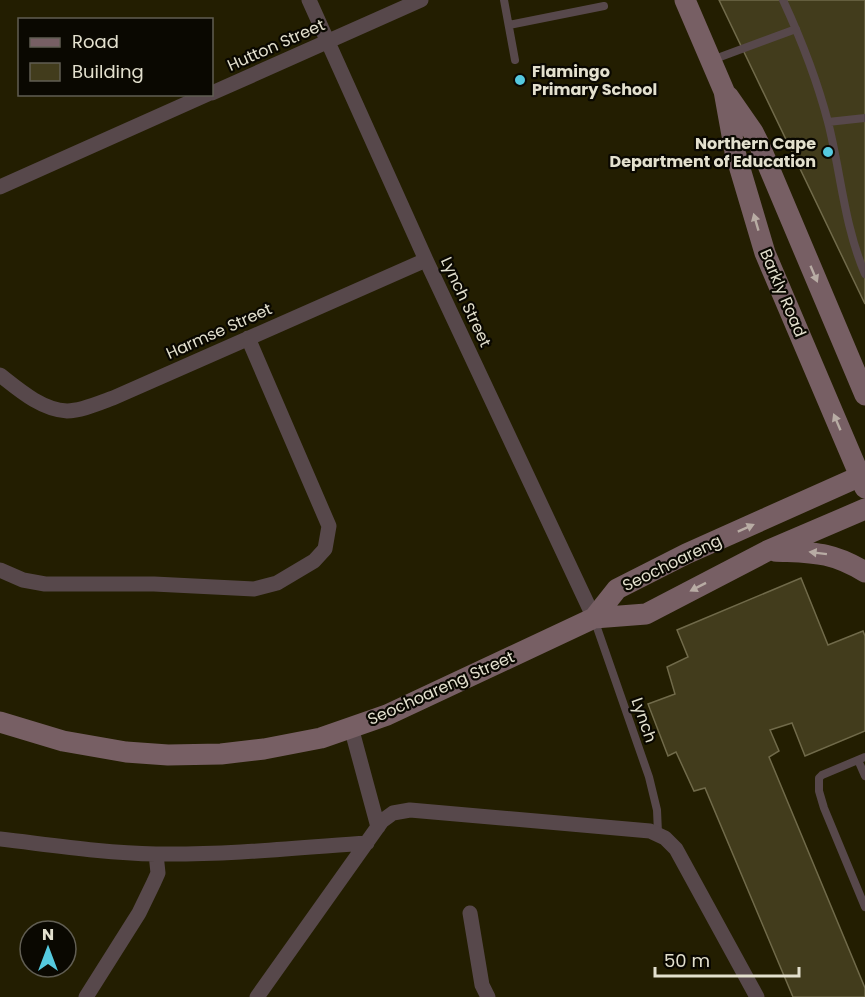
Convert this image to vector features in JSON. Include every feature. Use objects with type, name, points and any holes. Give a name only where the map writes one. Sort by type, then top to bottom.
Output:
[{"type":"street","name":"Lynch Street","points":[[309,0],[426,260],[594,618]]},
{"type":"street","name":"Hutton Street","points":[[213,93],[421,0]]},
{"type":"street","name":"Barkly Road","points":[[685,0],[724,90],[759,144],[855,362],[865,395]]},
{"type":"street","name":"Barkly Road","points":[[724,90],[735,152],[765,253],[863,479]]},
{"type":"street","name":"Hutton Street","points":[[0,187],[205,96]]},
{"type":"street","name":"Harmse Street","points":[[0,375],[24,393],[48,406],[67,411],[83,408],[113,398],[426,260]]},
{"type":"street","points":[[0,570],[23,580],[45,584],[154,584],[254,589],[283,580],[314,561],[325,549],[329,526],[248,338]]},
{"type":"street","name":"Seochoareng","points":[[594,618],[617,589],[686,554],[863,479]]},
{"type":"street","name":"Seochoareng","points":[[594,618],[645,614],[767,551],[865,509]]},
{"type":"street","points":[[767,551],[828,554],[847,561],[865,572]]},
{"type":"street","name":"Seochoareng Street","points":[[0,722],[63,741],[126,752],[168,755],[221,754],[264,749],[321,738],[387,715],[594,618]]},
{"type":"street","points":[[351,727],[378,827]]},
{"type":"street","points":[[257,997],[382,821],[393,813],[410,810],[614,826],[658,833],[676,849],[757,997]]},
{"type":"street","points":[[0,839],[156,854],[277,850],[367,843]]},
{"type":"street","points":[[86,997],[139,913],[158,873],[156,854]]},
{"type":"street","points":[[470,913],[482,985],[488,997]]},
{"type":"lane","points":[[504,0],[515,60]]},
{"type":"lane","points":[[783,0],[796,29],[828,122],[848,224],[865,274]]},
{"type":"lane","points":[[509,25],[604,6]]},
{"type":"lane","points":[[711,61],[796,29]]},
{"type":"lane","points":[[828,122],[865,118]]},
{"type":"lane","name":"Lynch","points":[[594,618],[649,777],[657,810],[658,833]]},
{"type":"lane","points":[[865,776],[862,758],[819,778],[819,791],[865,908]]},
{"type":"building","name":"Northern Cape Department of Education","points":[[719,0],[865,0],[865,304]]},
{"type":"building","points":[[801,578],[828,645],[863,631],[865,636],[865,731],[805,756],[792,723],[770,730],[779,751],[769,757],[865,988],[865,997],[793,997],[705,788],[694,791],[676,752],[668,756],[648,704],[675,694],[667,667],[688,657],[677,630]]},
{"type":"place","name":"Flamingo Primary School","points":[[520,80]]},
{"type":"place","name":"Northern Cape Department of Education","points":[[828,152]]}]
